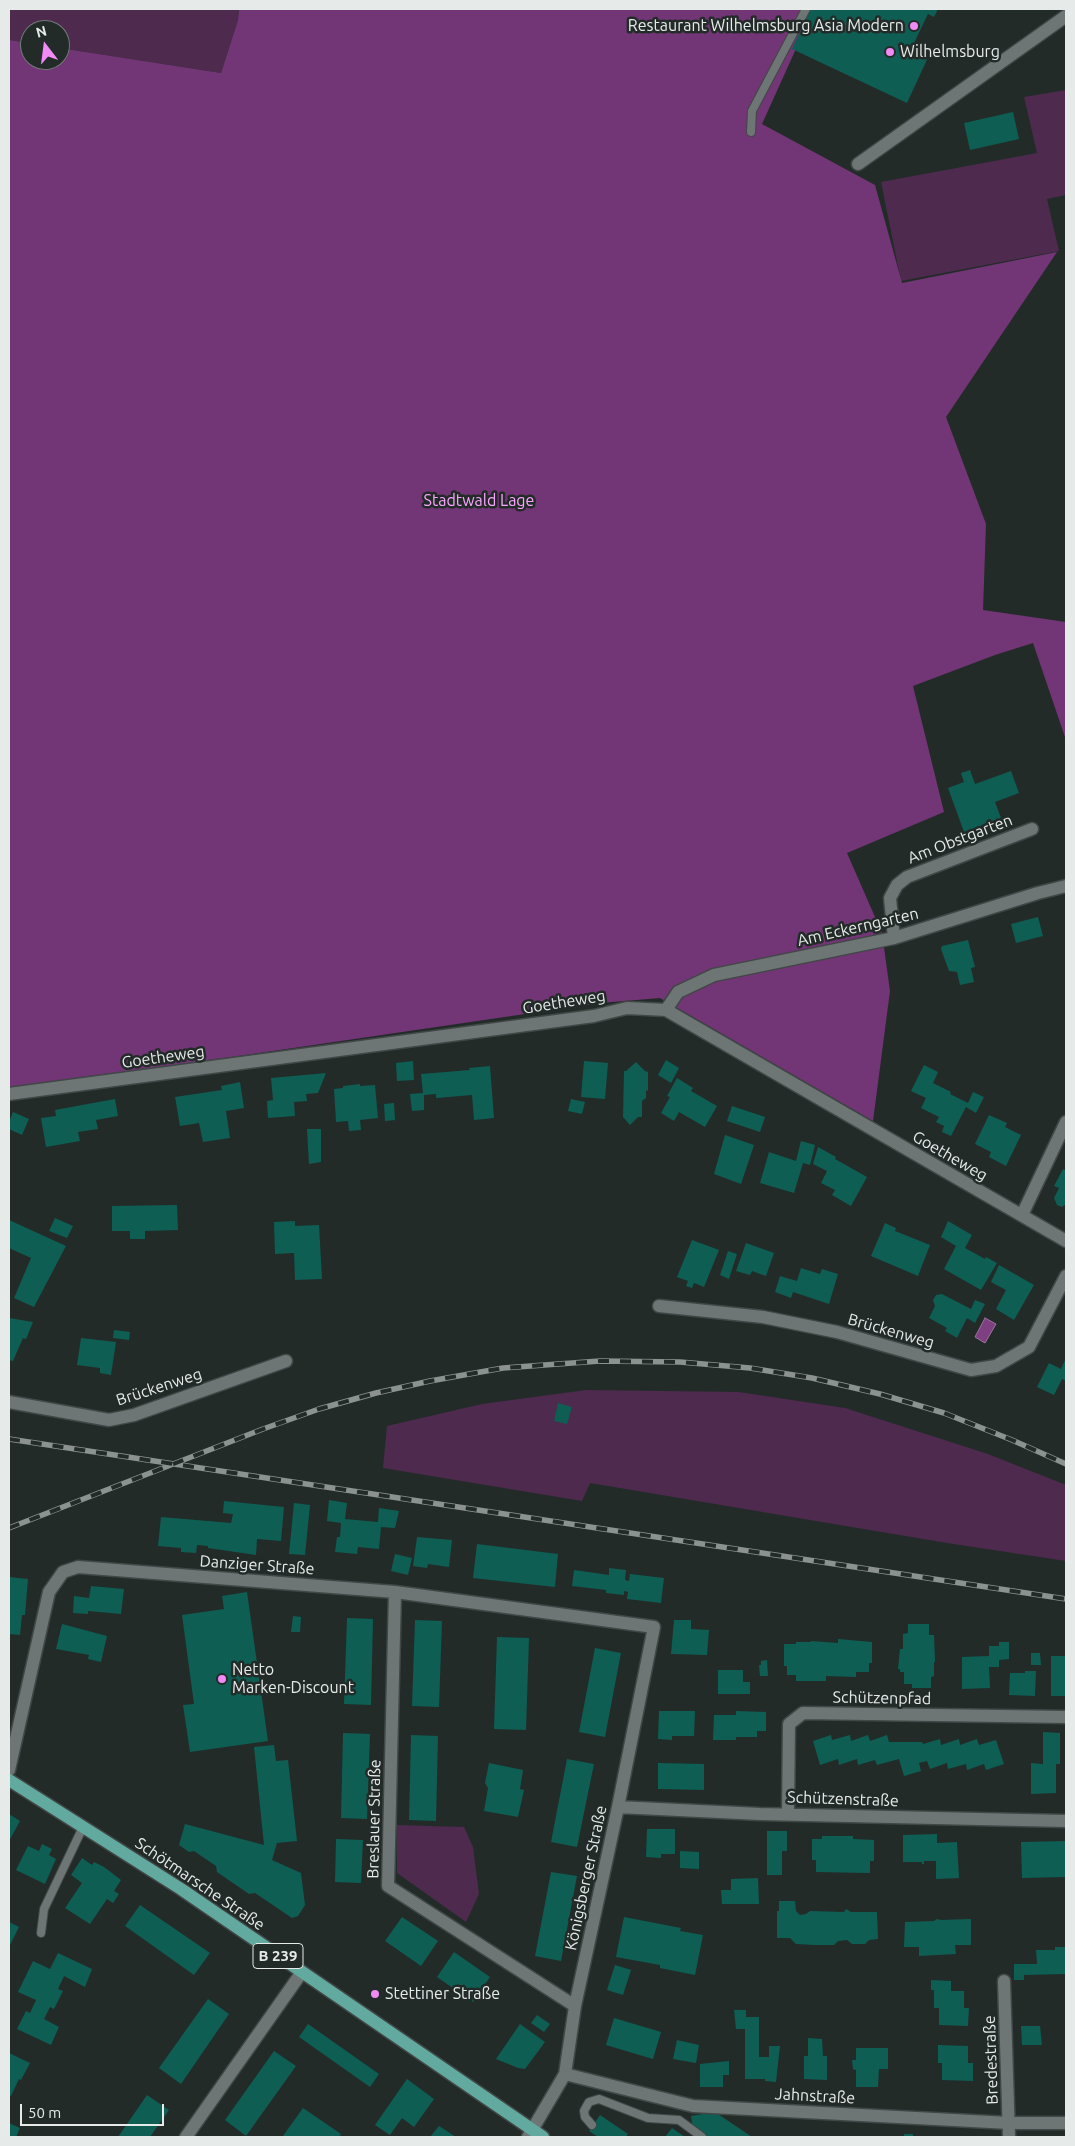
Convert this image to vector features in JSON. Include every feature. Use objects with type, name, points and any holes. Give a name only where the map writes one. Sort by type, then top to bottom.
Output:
[{"type":"main road","name":"Schötmarsche Straße","points":[[9,1780],[181,1889],[535,2135]]},
{"type":"street","points":[[858,164],[1066,16]]},
{"type":"street","name":"Am Obstgarten","points":[[894,938],[890,898],[907,877],[1032,829]]},
{"type":"street","name":"Am Eckerngarten","points":[[666,1010],[678,992],[714,976],[894,938],[1066,886]]},
{"type":"street","name":"Goetheweg","points":[[9,1094],[584,1017],[627,1008],[666,1010],[1066,1241]]},
{"type":"street","points":[[1022,1216],[1066,1122]]},
{"type":"street","name":"Brückenweg","points":[[659,1306],[763,1316],[836,1332],[971,1370],[996,1366],[1029,1347],[1066,1276]]},
{"type":"street","name":"Brückenweg","points":[[9,1402],[109,1420],[134,1416],[286,1360]]},
{"type":"street","name":"Danziger Straße","points":[[9,1770],[49,1592],[63,1572],[78,1567],[395,1592],[654,1627]]},
{"type":"street","name":"Breslauer Straße","points":[[395,1592],[388,1886],[575,2006]]},
{"type":"street","name":"Königsberger Straße","points":[[535,2135],[565,2074],[575,2006],[654,1627]]},
{"type":"street","name":"Schützenpfad","points":[[788,1813],[790,1724],[802,1713],[1066,1717]]},
{"type":"street","name":"Schützenstraße","points":[[618,1807],[887,1818],[1066,1820]]},
{"type":"street","points":[[186,2137],[302,1972]]},
{"type":"street","name":"Bredestraße","points":[[1004,1981],[1009,2137]]},
{"type":"street","name":"Jahnstraße","points":[[565,2074],[693,2106],[1009,2124],[1066,2123]]},
{"type":"lane","points":[[751,132],[752,111],[806,9]]},
{"type":"lane","points":[[41,1933],[44,1909],[83,1827]]},
{"type":"lane","points":[[592,2126],[585,2117],[584,2112],[589,2102],[599,2099],[648,2118],[679,2120],[702,2137]]},
{"type":"shaded area","points":[[9,9],[239,9],[238,20],[221,73],[70,50],[70,20],[20,20],[20,42],[9,40]]},
{"type":"shaded area","points":[[1066,90],[1066,195],[1047,199],[1059,251],[901,281],[881,182],[1037,153],[1024,97]]},
{"type":"shaded area","points":[[985,1318],[996,1324],[985,1343],[975,1337]]},
{"type":"shaded area","points":[[586,1390],[739,1392],[845,1408],[988,1454],[1066,1485],[1066,1561],[590,1483],[582,1501],[383,1468],[387,1426],[482,1404]]},
{"type":"shaded area","points":[[397,1825],[464,1827],[473,1847],[479,1894],[466,1922],[397,1873]]},
{"type":"green space","name":"Stadtwald Lage","points":[[239,9],[814,9],[762,124],[875,185],[902,283],[1057,252],[946,417],[986,524],[983,610],[1066,622],[1066,740],[1033,643],[995,655],[913,686],[944,812],[847,853],[882,933],[890,991],[873,1121],[660,998],[600,1003],[150,1069],[9,1087],[9,40],[20,42],[20,70],[70,70],[70,50],[221,73],[238,20]]},
{"type":"building","points":[[811,9],[938,9],[934,17],[928,14],[914,43],[931,51],[907,103],[792,49]]},
{"type":"building","points":[[1013,112],[1019,139],[970,150],[964,123]]},
{"type":"building","points":[[970,770],[975,784],[1011,771],[1019,793],[995,802],[1001,818],[964,832],[948,788],[964,782],[961,773]]},
{"type":"building","points":[[1038,917],[1043,936],[1016,943],[1011,924]]},
{"type":"building","points":[[968,940],[975,967],[971,968],[974,982],[960,985],[957,972],[949,971],[941,949],[942,946]]},
{"type":"building","points":[[666,1060],[679,1068],[671,1083],[658,1075]]},
{"type":"building","points":[[413,1061],[414,1080],[397,1081],[396,1063]]},
{"type":"building","points":[[584,1061],[608,1063],[605,1099],[581,1097]]},
{"type":"building","points":[[636,1062],[648,1072],[648,1091],[646,1090],[646,1098],[642,1101],[642,1117],[638,1117],[630,1125],[623,1117],[624,1071]]},
{"type":"building","points":[[924,1065],[938,1072],[933,1083],[951,1092],[950,1094],[968,1103],[973,1092],[984,1097],[976,1113],[966,1107],[951,1136],[942,1132],[944,1126],[936,1122],[939,1117],[921,1108],[926,1098],[911,1091]]},
{"type":"building","points":[[490,1066],[494,1118],[474,1120],[472,1095],[436,1098],[436,1094],[424,1095],[424,1110],[412,1111],[410,1094],[423,1093],[421,1074],[470,1070],[469,1068]]},
{"type":"building","points":[[326,1073],[318,1093],[306,1094],[307,1101],[294,1102],[295,1116],[268,1118],[267,1101],[273,1100],[271,1078]]},
{"type":"building","points":[[677,1078],[693,1088],[691,1091],[717,1106],[705,1127],[679,1112],[674,1121],[661,1113],[670,1097],[667,1096]]},
{"type":"building","points":[[240,1082],[244,1108],[226,1111],[230,1138],[203,1142],[199,1123],[180,1126],[175,1097],[222,1090],[221,1086]]},
{"type":"building","points":[[360,1084],[360,1086],[375,1085],[378,1118],[360,1120],[361,1130],[349,1131],[348,1121],[336,1122],[334,1089]]},
{"type":"building","points":[[115,1099],[118,1116],[96,1120],[98,1129],[78,1132],[80,1141],[46,1147],[41,1118],[56,1116],[55,1110]]},
{"type":"building","points":[[571,1099],[585,1102],[582,1114],[568,1111]]},
{"type":"building","points":[[394,1103],[395,1120],[385,1121],[384,1104]]},
{"type":"building","points":[[732,1106],[765,1117],[760,1132],[727,1121]]},
{"type":"building","points":[[13,1112],[29,1119],[22,1135],[9,1129],[9,1122]]},
{"type":"building","points":[[989,1115],[1007,1123],[1005,1127],[1021,1135],[1006,1166],[989,1157],[991,1152],[975,1144]]},
{"type":"building","points":[[307,1129],[321,1129],[321,1162],[309,1164]]},
{"type":"building","points":[[725,1135],[754,1145],[741,1184],[714,1174]]},
{"type":"building","points":[[801,1141],[815,1145],[810,1165],[803,1163],[794,1193],[760,1183],[769,1152],[796,1161]]},
{"type":"building","points":[[818,1147],[867,1177],[851,1206],[832,1195],[835,1190],[821,1183],[827,1171],[813,1164]]},
{"type":"building","points":[[1063,1169],[1066,1171],[1066,1204],[1062,1207],[1057,1205],[1054,1198],[1059,1188],[1054,1186]]},
{"type":"building","points":[[177,1205],[178,1230],[145,1231],[145,1239],[130,1239],[130,1231],[112,1231],[112,1206]]},
{"type":"building","points":[[55,1218],[73,1226],[67,1238],[49,1231]]},
{"type":"building","points":[[9,1220],[66,1246],[34,1307],[14,1298],[31,1258],[9,1248]]},
{"type":"building","points":[[295,1221],[295,1226],[319,1225],[322,1279],[295,1280],[294,1253],[275,1254],[274,1222]]},
{"type":"building","points":[[948,1221],[972,1235],[965,1248],[997,1263],[981,1290],[944,1269],[956,1246],[941,1237]]},
{"type":"building","points":[[885,1223],[896,1228],[895,1231],[930,1245],[918,1276],[871,1256]]},
{"type":"building","points":[[692,1240],[719,1250],[704,1287],[694,1283],[692,1288],[686,1286],[688,1281],[677,1277]]},
{"type":"building","points":[[746,1243],[774,1253],[766,1276],[752,1271],[750,1275],[736,1271]]},
{"type":"building","points":[[728,1251],[737,1254],[729,1279],[720,1275]]},
{"type":"building","points":[[999,1265],[1034,1285],[1014,1320],[996,1309],[1006,1290],[991,1282]]},
{"type":"building","points":[[801,1268],[820,1274],[822,1269],[838,1274],[829,1304],[793,1292],[791,1298],[775,1292],[780,1276],[797,1281]]},
{"type":"building","points":[[942,1294],[971,1309],[975,1300],[985,1304],[975,1323],[967,1318],[957,1338],[945,1331],[947,1328],[929,1318],[935,1306],[933,1300],[936,1295]]},
{"type":"building","points":[[9,1318],[33,1322],[26,1339],[23,1338],[13,1361],[9,1360]]},
{"type":"building","points":[[114,1330],[130,1332],[129,1340],[113,1338]]},
{"type":"building","points":[[81,1338],[116,1342],[111,1375],[100,1373],[100,1368],[77,1365]]},
{"type":"building","points":[[1066,1358],[1066,1381],[1062,1379],[1054,1395],[1037,1387],[1049,1363],[1061,1369]]},
{"type":"building","points":[[558,1403],[572,1407],[567,1424],[554,1421]]},
{"type":"building","points":[[329,1500],[347,1503],[345,1519],[378,1522],[379,1508],[399,1511],[395,1528],[381,1527],[379,1549],[358,1547],[357,1554],[335,1552],[337,1537],[340,1537],[341,1523],[327,1521]]},
{"type":"building","points":[[224,1501],[284,1507],[281,1541],[257,1539],[256,1555],[208,1548],[208,1546],[197,1545],[196,1553],[181,1552],[181,1548],[158,1546],[161,1517],[231,1523],[233,1514],[223,1513]]},
{"type":"building","points":[[294,1503],[310,1505],[305,1555],[289,1554]]},
{"type":"building","points":[[417,1537],[452,1540],[449,1567],[428,1564],[427,1568],[413,1566]]},
{"type":"building","points":[[477,1544],[558,1554],[555,1587],[473,1578]]},
{"type":"building","points":[[395,1554],[412,1558],[408,1575],[391,1571]]},
{"type":"building","points":[[609,1568],[626,1570],[625,1580],[629,1581],[630,1574],[664,1578],[661,1603],[627,1599],[628,1592],[624,1591],[624,1595],[606,1593],[606,1590],[572,1586],[574,1570],[609,1575]]},
{"type":"building","points":[[9,1577],[28,1579],[25,1615],[22,1615],[20,1635],[9,1634]]},
{"type":"building","points":[[91,1586],[124,1589],[121,1614],[88,1611],[88,1614],[73,1613],[74,1596],[89,1598]]},
{"type":"building","points":[[247,1592],[268,1741],[190,1752],[183,1705],[194,1704],[182,1615],[224,1609],[222,1596]]},
{"type":"building","points":[[293,1616],[301,1617],[300,1632],[291,1632]]},
{"type":"building","points":[[347,1618],[373,1619],[371,1705],[344,1704]]},
{"type":"building","points":[[415,1620],[442,1621],[439,1707],[412,1706]]},
{"type":"building","points":[[674,1620],[691,1620],[691,1629],[709,1630],[707,1655],[671,1654]]},
{"type":"building","points":[[62,1624],[107,1636],[101,1662],[88,1659],[89,1655],[56,1649]]},
{"type":"building","points":[[908,1624],[929,1624],[929,1635],[934,1635],[935,1662],[934,1676],[931,1677],[931,1688],[912,1688],[912,1684],[904,1684],[904,1672],[900,1672],[900,1669],[898,1669],[900,1649],[903,1649],[903,1634],[908,1633]]},
{"type":"building","points":[[497,1637],[529,1638],[526,1730],[494,1729]]},
{"type":"building","points":[[838,1639],[872,1642],[872,1663],[869,1663],[869,1672],[856,1672],[856,1677],[826,1676],[826,1681],[796,1681],[796,1675],[787,1675],[787,1666],[784,1666],[784,1644],[811,1641],[838,1643]]},
{"type":"building","points":[[999,1642],[1009,1642],[1009,1659],[999,1660],[999,1667],[989,1667],[990,1688],[962,1689],[962,1657],[989,1656],[989,1646],[999,1646]]},
{"type":"building","points":[[595,1648],[621,1653],[605,1737],[579,1732]]},
{"type":"building","points":[[1031,1653],[1040,1653],[1041,1665],[1031,1665]]},
{"type":"building","points":[[1051,1656],[1066,1656],[1066,1696],[1051,1696]]},
{"type":"building","points":[[767,1660],[768,1676],[760,1676],[759,1665],[761,1665],[761,1661]]},
{"type":"building","points":[[718,1670],[743,1670],[743,1682],[750,1682],[750,1694],[718,1694]]},
{"type":"building","points":[[1025,1671],[1036,1671],[1035,1696],[1009,1695],[1010,1673],[1025,1673]]},
{"type":"building","points":[[659,1711],[695,1711],[694,1736],[672,1736],[672,1740],[658,1739]]},
{"type":"building","points":[[736,1711],[766,1712],[766,1731],[757,1731],[757,1737],[736,1737],[736,1740],[713,1740],[714,1715],[736,1715]]},
{"type":"building","points":[[1043,1732],[1060,1733],[1060,1764],[1056,1764],[1056,1793],[1031,1794],[1031,1763],[1043,1764]]},
{"type":"building","points":[[343,1733],[370,1734],[367,1819],[341,1818]]},
{"type":"building","points":[[411,1735],[438,1736],[436,1821],[409,1820]]},
{"type":"building","points":[[831,1735],[832,1740],[850,1735],[851,1741],[868,1735],[870,1741],[887,1735],[889,1742],[922,1742],[923,1744],[940,1739],[941,1745],[959,1739],[960,1745],[977,1739],[979,1745],[996,1740],[1004,1764],[986,1770],[984,1764],[967,1770],[966,1764],[948,1769],[947,1763],[930,1769],[927,1761],[919,1763],[921,1771],[904,1776],[899,1759],[877,1765],[875,1760],[858,1765],[857,1759],[839,1765],[838,1759],[820,1765],[813,1741]]},
{"type":"building","points":[[274,1745],[276,1761],[288,1760],[297,1841],[277,1843],[272,1860],[301,1873],[305,1905],[298,1916],[292,1918],[255,1893],[249,1894],[217,1872],[216,1866],[194,1851],[189,1852],[179,1845],[185,1824],[264,1845],[254,1747]]},
{"type":"building","points":[[567,1759],[594,1764],[577,1847],[551,1842]]},
{"type":"building","points":[[489,1763],[523,1770],[520,1789],[524,1790],[518,1817],[484,1811],[488,1788],[485,1783]]},
{"type":"building","points":[[658,1763],[704,1764],[704,1790],[658,1789]]},
{"type":"building","points":[[9,1814],[20,1821],[9,1841]]},
{"type":"building","points":[[647,1829],[675,1829],[675,1854],[661,1854],[661,1858],[646,1857]]},
{"type":"building","points":[[767,1831],[787,1831],[787,1851],[782,1851],[782,1875],[767,1875]]},
{"type":"building","points":[[937,1834],[937,1843],[957,1842],[959,1878],[936,1879],[936,1861],[924,1861],[924,1864],[922,1862],[903,1862],[903,1835]]},
{"type":"building","points":[[822,1836],[853,1836],[853,1839],[874,1840],[874,1861],[870,1861],[870,1873],[816,1872],[816,1860],[812,1860],[812,1839],[822,1839]]},
{"type":"building","points":[[336,1839],[363,1840],[361,1883],[335,1882]]},
{"type":"building","points":[[1066,1841],[1066,1877],[1022,1878],[1021,1842]]},
{"type":"building","points":[[42,1844],[52,1849],[49,1855],[56,1859],[45,1884],[16,1870],[28,1846],[39,1851]]},
{"type":"building","points":[[680,1851],[699,1852],[699,1869],[680,1868]]},
{"type":"building","points":[[82,1858],[92,1865],[94,1862],[104,1867],[121,1880],[114,1891],[119,1894],[113,1903],[107,1899],[90,1924],[65,1908],[82,1883],[71,1875]]},
{"type":"building","points":[[551,1872],[577,1876],[561,1961],[535,1956]]},
{"type":"building","points":[[758,1878],[759,1904],[722,1904],[721,1890],[731,1890],[731,1879]]},
{"type":"building","points":[[779,1901],[795,1901],[796,1911],[800,1915],[810,1911],[844,1912],[846,1909],[851,1912],[877,1912],[878,1939],[869,1940],[865,1944],[852,1944],[847,1940],[838,1941],[834,1945],[815,1945],[796,1944],[790,1938],[777,1938]]},
{"type":"building","points":[[140,1905],[210,1953],[194,1975],[125,1926]]},
{"type":"building","points":[[402,1917],[438,1941],[421,1966],[385,1941]]},
{"type":"building","points":[[624,1917],[681,1928],[680,1931],[703,1935],[695,1975],[660,1968],[660,1965],[616,1957]]},
{"type":"building","points":[[937,1919],[971,1919],[971,1945],[955,1945],[956,1954],[919,1956],[919,1947],[904,1947],[905,1922],[934,1921]]},
{"type":"building","points":[[9,1922],[19,1927],[9,1947]]},
{"type":"building","points":[[1055,1947],[1066,1947],[1066,1974],[1024,1975],[1024,1980],[1014,1980],[1014,1964],[1037,1964],[1036,1950],[1055,1950]]},
{"type":"building","points":[[454,1952],[490,1977],[473,2002],[437,1977]]},
{"type":"building","points":[[58,1953],[92,1969],[85,1987],[64,1976],[58,1989],[63,1991],[54,2009],[50,2007],[44,2019],[59,2027],[51,2045],[17,2029],[26,2011],[30,2013],[36,2000],[18,1992],[33,1961],[50,1969]]},
{"type":"building","points":[[615,1965],[631,1970],[623,1995],[607,1990]]},
{"type":"building","points":[[931,1980],[951,1981],[951,1991],[964,1991],[964,2008],[969,2008],[968,2026],[939,2025],[939,2008],[934,2008],[934,1990],[931,1990]]},
{"type":"building","points":[[208,1999],[229,2014],[181,2084],[159,2068]]},
{"type":"building","points":[[734,2010],[746,2010],[746,2017],[759,2017],[759,2057],[769,2057],[769,2046],[780,2046],[776,2082],[765,2081],[765,2079],[745,2079],[745,2029],[736,2029]]},
{"type":"building","points":[[537,2015],[550,2024],[544,2032],[531,2023]]},
{"type":"building","points":[[614,2018],[661,2032],[653,2059],[606,2045]]},
{"type":"building","points":[[308,2024],[379,2074],[370,2087],[299,2037]]},
{"type":"building","points":[[520,2024],[545,2042],[525,2069],[496,2059]]},
{"type":"building","points":[[1021,2026],[1040,2026],[1042,2045],[1022,2045]]},
{"type":"building","points":[[808,2038],[822,2039],[823,2056],[827,2056],[827,2080],[804,2079],[804,2056],[808,2056]]},
{"type":"building","points":[[677,2040],[699,2045],[696,2063],[673,2059]]},
{"type":"building","points":[[938,2045],[968,2046],[968,2063],[973,2063],[973,2081],[942,2080],[942,2063],[938,2063]]},
{"type":"building","points":[[856,2048],[888,2048],[888,2069],[879,2069],[878,2087],[856,2087],[856,2070],[853,2069],[852,2060],[856,2060]]},
{"type":"building","points":[[274,2051],[296,2066],[246,2136],[225,2120]]},
{"type":"building","points":[[9,2053],[30,2063],[21,2080],[19,2079],[11,2096],[9,2095]]},
{"type":"building","points":[[729,2061],[729,2075],[723,2075],[723,2087],[700,2087],[700,2064]]},
{"type":"building","points":[[407,2079],[434,2099],[414,2127],[402,2118],[390,2135],[375,2125]]},
{"type":"building","points":[[147,2095],[169,2110],[150,2137],[118,2137]]},
{"type":"building","points":[[303,2108],[341,2134],[339,2137],[283,2136]]},
{"type":"building","points":[[715,2112],[752,2137],[694,2137],[691,2116]]},
{"type":"building","points":[[600,2115],[628,2134],[626,2137],[598,2137],[589,2131]]},
{"type":"building","points":[[9,2123],[20,2128],[16,2137],[9,2137]]},
{"type":"building","points":[[439,2126],[456,2137],[430,2137]]},
{"type":"building","points":[[672,2128],[685,2137],[665,2137]]},
{"type":"building","points":[[904,2134],[913,2134],[913,2137],[904,2137]]},
{"type":"railway","points":[[9,1528],[319,1409],[376,1393],[503,1368],[600,1361],[680,1362],[750,1368],[812,1378],[880,1394],[944,1413],[1066,1464]]},
{"type":"railway","points":[[9,1439],[1066,1599]]},
{"type":"place","name":"Restaurant Wilhelmsburg Asia Modern","points":[[914,26]]},
{"type":"place","name":"Wilhelmsburg","points":[[890,52]]},
{"type":"place","name":"Netto Marken-Discount","points":[[222,1679]]},
{"type":"place","name":"Stettiner Straße","points":[[375,1994]]}]
